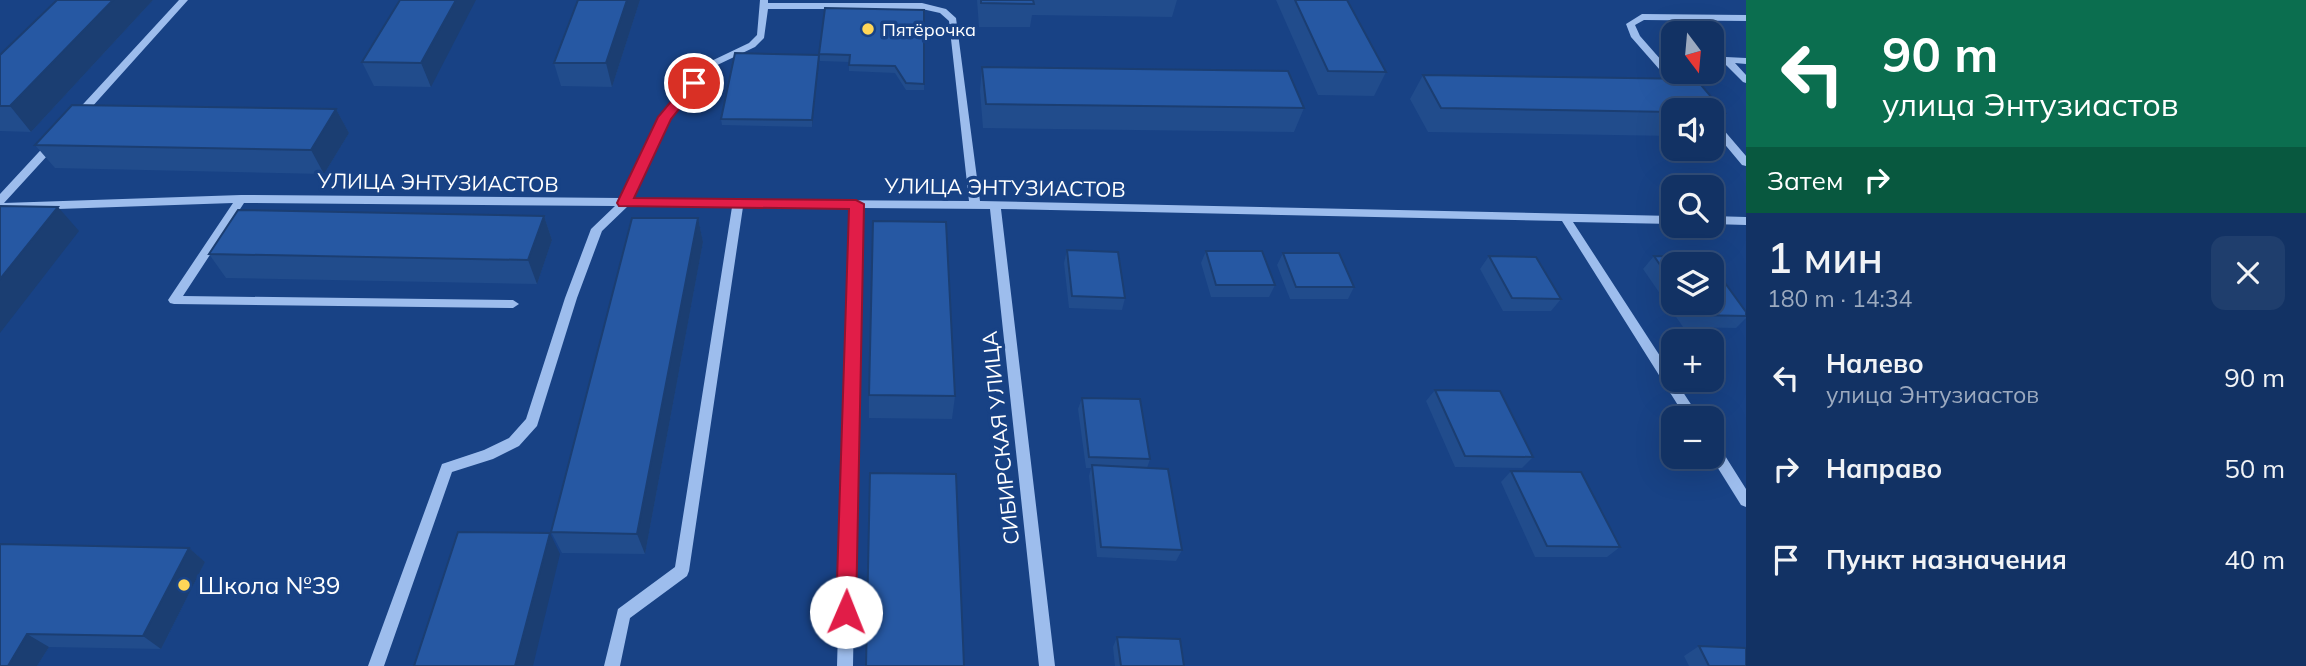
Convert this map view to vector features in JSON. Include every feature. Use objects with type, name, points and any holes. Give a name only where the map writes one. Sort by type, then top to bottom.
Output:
[{"type":"street","points":[[74,121],[184,0]]},
{"type":"street","points":[[376,666],[447,468],[513,442],[532,422],[597,229],[624,203],[665,117],[708,66],[752,45],[761,36],[764,3],[922,6],[943,11],[953,20],[975,205]]},
{"type":"street","points":[[1689,98],[1636,37],[1630,24],[1642,17],[1746,18]]},
{"type":"street","points":[[1746,61],[1726,60],[1746,80]]},
{"type":"street","points":[[0,201],[64,131]]},
{"type":"street","points":[[1724,137],[1746,163]]},
{"type":"street","points":[[241,199],[174,300],[513,304]]},
{"type":"street","name":"УЛИЦА ЭНТУЗИАСТОВ","points":[[0,207],[241,199],[975,205],[1661,220]]},
{"type":"street","points":[[612,666],[623,614],[682,571],[738,203]]},
{"type":"street","points":[[845,666],[856,204]]},
{"type":"street","name":"СИБИРСКАЯ УЛИЦА","points":[[995,206],[1047,666]]},
{"type":"street","points":[[1565,218],[1685,406]]},
{"type":"street","points":[[1724,220],[1746,221]]},
{"type":"street","points":[[1724,466],[1746,501]]},
{"type":"building","points":[[57,0],[113,0],[10,106],[0,106],[0,55]]},
{"type":"building","points":[[400,0],[456,0],[421,63],[362,62]]},
{"type":"building","points":[[578,0],[627,0],[606,63],[554,63]]},
{"type":"building","points":[[981,0],[1033,0],[1034,4],[981,3]]},
{"type":"building","points":[[1295,0],[1347,0],[1386,72],[1328,71]]},
{"type":"building","points":[[825,8],[924,10],[924,84],[906,83],[895,66],[849,65],[850,55],[819,54]]},
{"type":"building","points":[[735,53],[819,55],[812,120],[721,119]]},
{"type":"building","points":[[982,67],[1288,71],[1304,108],[986,104]]},
{"type":"building","points":[[1423,75],[1661,78],[1661,84],[1700,84],[1712,98],[1661,98],[1661,112],[1441,108]]},
{"type":"building","points":[[72,105],[336,109],[311,150],[35,145]]},
{"type":"building","points":[[0,206],[58,207],[0,279]]},
{"type":"building","points":[[238,210],[544,216],[528,260],[209,254]]},
{"type":"building","points":[[632,218],[698,218],[637,534],[551,532]]},
{"type":"building","points":[[873,221],[946,222],[955,396],[869,395]]},
{"type":"building","points":[[1067,250],[1118,252],[1125,298],[1072,296]]},
{"type":"building","points":[[1206,251],[1262,251],[1275,285],[1216,285]]},
{"type":"building","points":[[1283,253],[1339,253],[1354,287],[1296,287]]},
{"type":"building","points":[[1489,256],[1536,257],[1561,299],[1512,298]]},
{"type":"building","points":[[1654,256],[1661,256],[1661,266]]},
{"type":"building","points":[[1724,282],[1746,312],[1746,316],[1695,315],[1724,315]]},
{"type":"building","points":[[1435,390],[1500,391],[1533,457],[1465,456]]},
{"type":"building","points":[[1082,398],[1140,399],[1150,459],[1089,457]]},
{"type":"building","points":[[1092,465],[1168,469],[1182,550],[1101,547]]},
{"type":"building","points":[[1511,471],[1581,472],[1620,547],[1547,546]]},
{"type":"building","points":[[870,473],[956,474],[964,666],[866,666]]},
{"type":"building","points":[[458,532],[550,533],[515,666],[414,666]]},
{"type":"building","points":[[0,544],[189,548],[143,636],[27,634],[8,666],[0,666]]},
{"type":"building","points":[[1117,637],[1180,639],[1184,666],[1121,666]]},
{"type":"building","points":[[1699,646],[1746,648],[1746,666],[1709,666]]},
{"type":"place","name":"Пятёрочка","points":[[868,29]]},
{"type":"place","name":"Школа №39","points":[[184,585]]},
{"type":"route","points":[[694,83],[665,117],[624,203],[856,204],[846,612]]}]
